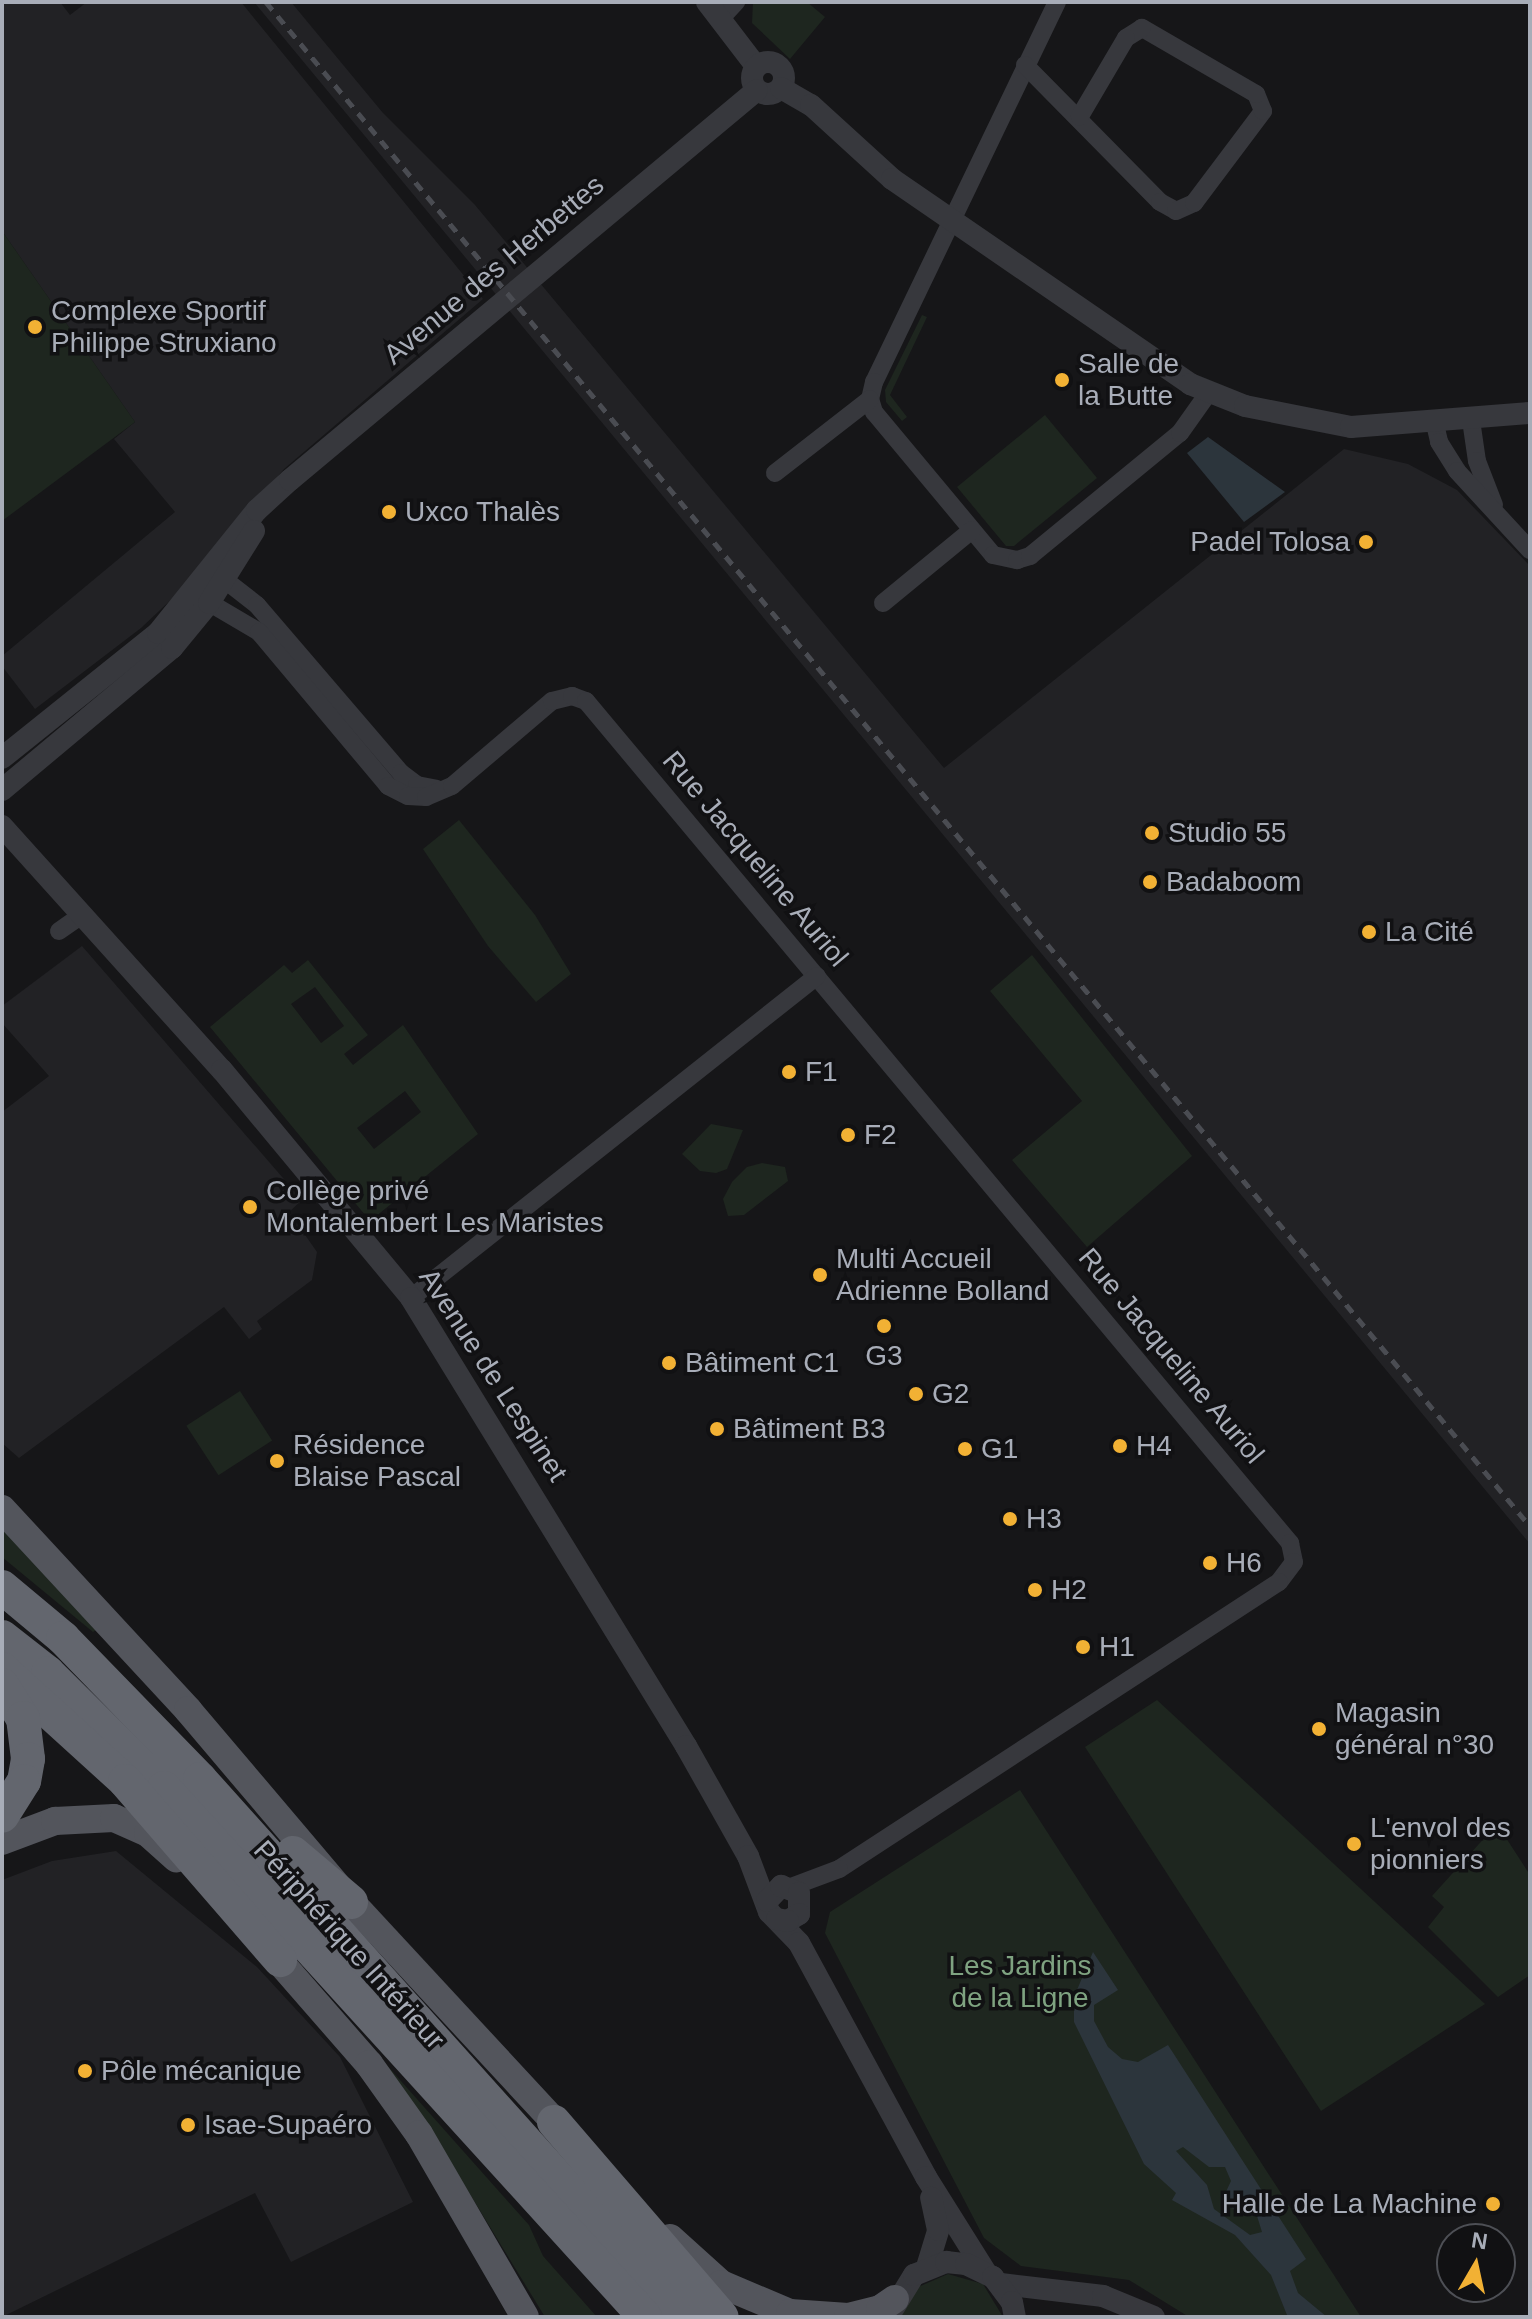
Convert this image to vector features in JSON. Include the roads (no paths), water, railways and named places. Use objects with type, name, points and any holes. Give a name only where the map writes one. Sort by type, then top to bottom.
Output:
[{"type":"highway","name":"Périphérique Intérieur","points":[[2,1587],[63,1638],[126,1700],[683,2317]]},
{"type":"highway","points":[[2,1637],[48,1673],[164,1788],[645,2317]]},
{"type":"highway","points":[[2,1669],[125,1781],[280,1960]]},
{"type":"highway","points":[[2,1685],[23,1718],[28,1747],[24,1781],[2,1816]]},
{"type":"highway","points":[[126,1700],[169,1723],[316,1877],[351,1902]]},
{"type":"highway","points":[[554,2122],[722,2317]]},
{"type":"main road","points":[[2,1509],[188,1710],[351,1902],[554,2122],[721,2284],[759,2304],[790,2313],[848,2317],[892,2308]]},
{"type":"main road","points":[[2,1841],[86,1816],[132,1825],[178,1860],[280,1960],[369,2064],[419,2134],[525,2317]]},
{"type":"street","points":[[775,473],[870,399],[1057,2]]},
{"type":"street","points":[[722,7],[756,66]]},
{"type":"street","points":[[1025,65],[1080,116],[1160,202],[1176,211],[1194,203],[1263,111],[1256,94],[1142,28],[1126,38],[1080,116]]},
{"type":"street","points":[[768,61],[779,66],[784,79],[781,88],[771,94],[757,90],[751,78],[756,66],[768,61]]},
{"type":"street","points":[[781,88],[811,105],[876,167],[949,226],[1125,344],[1209,392],[1322,424],[1435,424],[1530,413]]},
{"type":"street","name":"Avenue des Herbettes","points":[[2,790],[157,663],[272,498],[757,90]]},
{"type":"street","points":[[870,399],[972,530],[1002,559],[1030,556],[1180,433],[1209,392]]},
{"type":"street","points":[[1471,420],[1483,484],[1508,528]]},
{"type":"street","points":[[1435,424],[1449,460],[1530,550]]},
{"type":"street","points":[[883,603],[972,530]]},
{"type":"street","points":[[218,575],[257,605],[401,773],[426,788],[452,786]]},
{"type":"street","name":"Avenue des Herbettes","points":[[2,758],[134,656],[201,598]]},
{"type":"street","name":"Rue Jacqueline Auriol","points":[[201,598],[259,632],[388,786],[417,797],[452,786],[552,701],[572,696],[586,701],[1290,1543],[1295,1555],[1291,1569],[1279,1582],[787,1903]]},
{"type":"street","name":"Avenue de Lespinet","points":[[2,826],[222,1070],[411,1298],[538,1500],[748,1856],[787,1903],[799,1943],[926,2177],[1015,2317]]},
{"type":"street","points":[[59,931],[83,914]]},
{"type":"street","points":[[411,1298],[817,976]]},
{"type":"street","name":"Avenue de Lespinet","points":[[926,2177],[938,2230],[927,2267]]},
{"type":"street","points":[[892,2308],[927,2267],[956,2263],[993,2278],[1103,2296],[1154,2317]]},
{"type":"railway","points":[[266,2],[1530,1526]]},
{"type":"place","name":"Complexe Sportif Philippe Struxiano","points":[[35,327]]},
{"type":"place","name":"Salle de la Butte","points":[[1062,380]]},
{"type":"place","name":"Uxco Thalès","points":[[389,512]]},
{"type":"place","name":"Padel Tolosa","points":[[1366,542]]},
{"type":"place","name":"Studio 55","points":[[1152,833]]},
{"type":"place","name":"Badaboom","points":[[1150,882]]},
{"type":"place","name":"La Cité","points":[[1369,932]]},
{"type":"place","name":"F1","points":[[789,1072]]},
{"type":"place","name":"F2","points":[[848,1135]]},
{"type":"place","name":"Collège privé Montalembert Les Maristes","points":[[250,1207]]},
{"type":"place","name":"Multi Accueil Adrienne Bolland","points":[[820,1275]]},
{"type":"place","name":"G3","points":[[884,1326]]},
{"type":"place","name":"Bâtiment C1","points":[[669,1363]]},
{"type":"place","name":"G2","points":[[916,1394]]},
{"type":"place","name":"Bâtiment B3","points":[[717,1429]]},
{"type":"place","name":"H4","points":[[1120,1446]]},
{"type":"place","name":"G1","points":[[965,1449]]},
{"type":"place","name":"Résidence Blaise Pascal","points":[[277,1461]]},
{"type":"place","name":"H3","points":[[1010,1519]]},
{"type":"place","name":"H6","points":[[1210,1563]]},
{"type":"place","name":"H2","points":[[1035,1590]]},
{"type":"place","name":"H1","points":[[1083,1647]]},
{"type":"place","name":"Magasin général n°30","points":[[1319,1729]]},
{"type":"place","name":"L'envol des pionniers","points":[[1354,1844]]},
{"type":"place","name":"Pôle mécanique","points":[[85,2071]]},
{"type":"place","name":"Isae-Supaéro","points":[[188,2125]]},
{"type":"place","name":"Halle de La Machine","points":[[1493,2204]]},
{"type":"park label","name":"Les Jardins de la Ligne","points":[[1020,1982]]}]
